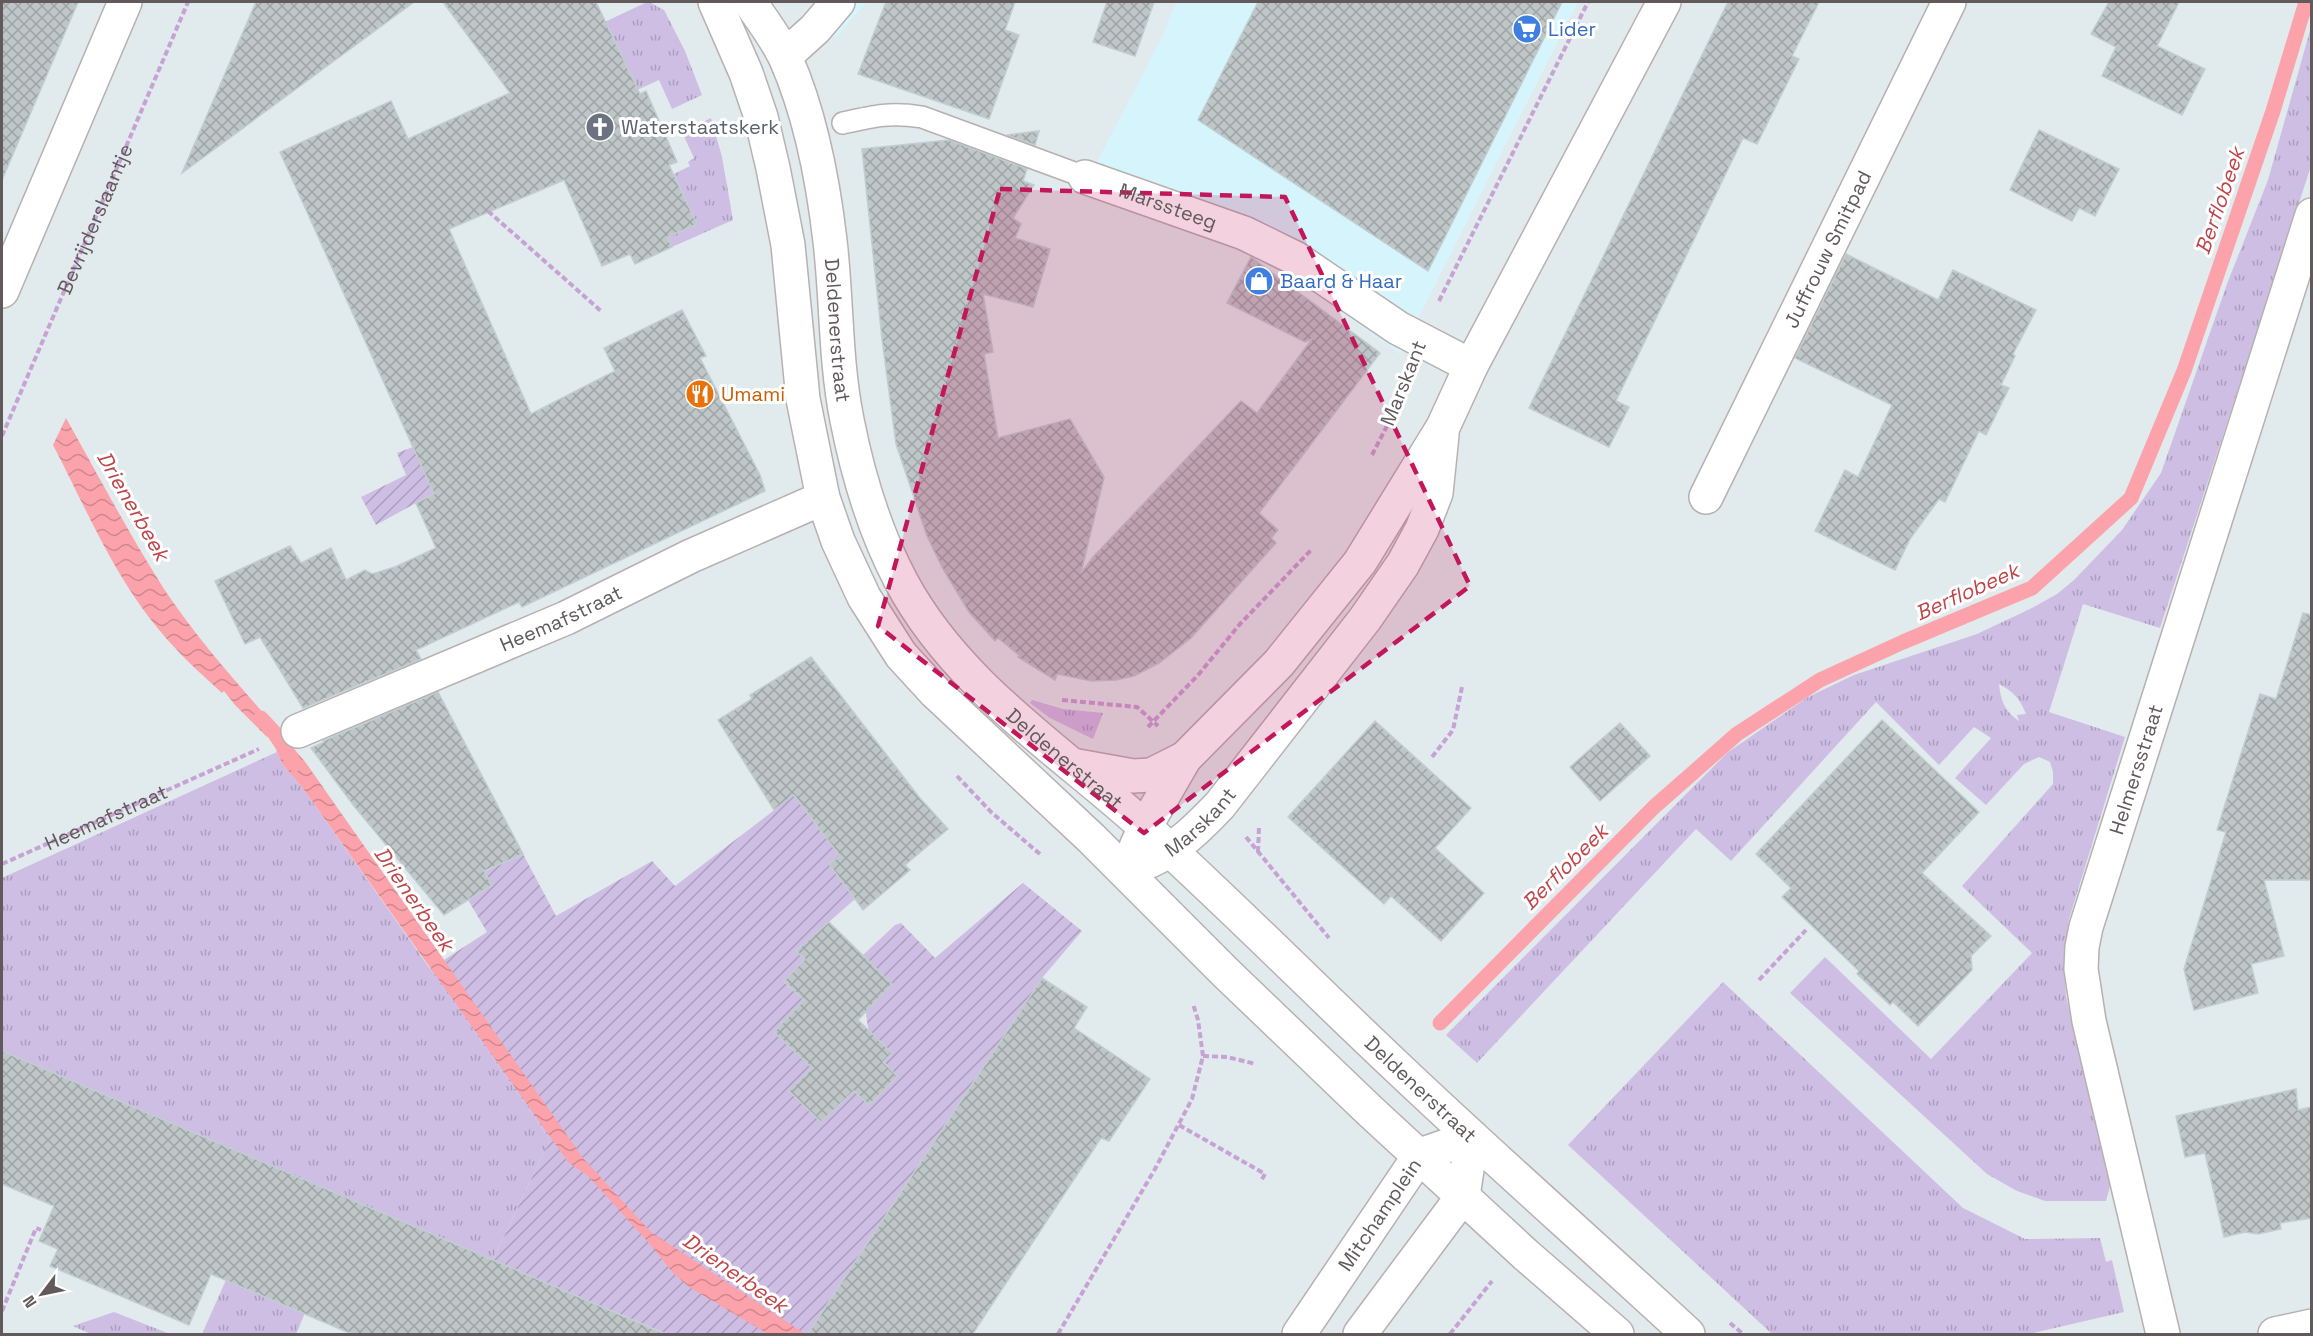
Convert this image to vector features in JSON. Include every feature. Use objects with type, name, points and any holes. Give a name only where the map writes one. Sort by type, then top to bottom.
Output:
[{"type":"main road","points":[[2,291],[125,2]]},
{"type":"main road","name":"Deldenerstraat","points":[[715,2],[746,73],[761,117],[773,168],[788,245],[796,310],[802,399],[823,498],[838,542],[864,597],[901,655],[935,692],[1126,872],[1294,1037],[1526,1256],[1617,1335]]},
{"type":"main road","name":"Deldenerstraat","points":[[750,2],[785,56],[802,104],[820,177],[830,242],[846,417],[862,490],[879,535],[902,583],[931,629],[959,662],[1007,709],[1145,827],[1472,1137],[1558,1213],[1688,1335]]},
{"type":"main road","points":[[785,56],[815,29],[838,2]]},
{"type":"main road","name":"Marskant","points":[[1126,872],[1145,827],[1185,758],[1279,663],[1360,562],[1443,427],[1471,366],[1664,2]]},
{"type":"main road","name":"Juffrouw Smitpad","points":[[1706,497],[1948,2]]},
{"type":"main road","name":"Marssteeg","points":[[1086,177],[1244,233],[1295,258],[1398,328],[1471,366]]},
{"type":"main road","name":"Helmersstraat","points":[[2163,1335],[2089,1021],[2081,969],[2082,947],[2106,860],[2312,215]]},
{"type":"main road","name":"Marskant","points":[[1126,872],[1170,852],[1195,831],[1227,797],[1359,627],[1403,564],[1422,529],[1436,493],[1443,427]]},
{"type":"main road","name":"Heemafstraat","points":[[298,731],[566,618],[702,551],[823,498]]},
{"type":"main road","name":"Marskant","points":[[1072,765],[1133,776],[1151,775],[1185,758]]},
{"type":"main road","points":[[1360,1335],[1463,1196],[1472,1137]]},
{"type":"main road","name":"Mitchamplein","points":[[1299,1335],[1420,1155],[1472,1137]]},
{"type":"main road","points":[[2275,1335],[2312,1326]]},
{"type":"lane","name":"Marssteeg","points":[[843,123],[877,115],[897,114],[922,117],[1086,177]]},
{"type":"path","name":"Bevrijderslaantje","points":[[2,436],[188,2]]},
{"type":"path","name":"Marskant","points":[[1369,460],[1390,420],[1420,340],[1588,2]]},
{"type":"path","points":[[488,211],[601,311]]},
{"type":"path","points":[[1118,773],[1128,751],[1153,720],[1199,674],[1240,624],[1316,545]]},
{"type":"path","points":[[1431,757],[1453,730],[1462,687]]},
{"type":"path","points":[[1059,700],[1137,707],[1153,720],[1185,758]]},
{"type":"path","name":"Heemafstraat","points":[[2,864],[243,756]]},
{"type":"path","points":[[1759,980],[1806,930]]},
{"type":"path","points":[[1058,1335],[1179,1125],[1192,1099],[1203,1056]]},
{"type":"path","points":[[1179,1125],[1265,1174],[1261,1181]]},
{"type":"path","points":[[2,1311],[36,1228],[41,1230]]},
{"type":"path","points":[[1450,1335],[1492,1280]]},
{"type":"highlighted area","points":[[1000,189],[1285,197],[1470,586],[1144,833],[878,626]]},
{"type":"shaded area","points":[[811,2],[867,2],[835,39]]},
{"type":"shaded area","points":[[1176,2],[1578,2],[1400,354],[1284,271],[1222,238],[1084,187],[1161,39]]},
{"type":"green space","points":[[645,3],[651,3],[664,10],[685,51],[702,95],[672,109],[659,80],[637,90],[612,35],[607,38],[577,35]]},
{"type":"green space","points":[[2311,27],[2311,166],[2160,628],[2083,604],[2049,712],[2125,737],[2069,919],[2064,953],[2066,996],[2110,1186],[2106,1201],[2045,1201],[2017,1191],[1987,1174],[1790,993],[1825,957],[1931,1059],[2032,953],[1962,886],[2053,784],[2050,762],[2039,757],[2024,764],[1986,805],[1955,778],[1991,738],[1974,727],[1939,765],[1876,702],[1731,861],[1696,829],[1477,1063],[1446,1035],[1727,753],[1808,697],[1854,675],[1977,634],[2057,594],[2074,580],[2122,530],[2161,473],[2227,284],[2268,180]],"holes":[[[1999,684],[2013,693],[2024,709],[2026,714],[2017,715],[2019,721],[2007,710]]]},
{"type":"green space","points":[[711,118],[722,157],[733,220],[672,247],[667,236],[697,224],[674,174],[690,166],[688,162],[694,158],[682,132]]},
{"type":"green space","points":[[575,391],[587,416],[376,525],[361,497],[406,475],[397,453],[413,447],[471,441],[569,402]]},
{"type":"green space","points":[[1032,700],[1063,709],[1103,713],[1093,739],[1050,718],[1030,703]]},
{"type":"green space","points":[[277,752],[283,765],[302,787],[550,1139],[493,1260],[2,1051],[2,878]]},
{"type":"green space","points":[[794,795],[811,818],[818,813],[846,851],[829,864],[855,899],[796,951],[805,959],[784,982],[801,998],[808,991],[819,1001],[792,1013],[774,1032],[812,1068],[789,1091],[821,1122],[854,1091],[869,1105],[897,1076],[884,1062],[871,1038],[866,1011],[892,984],[863,955],[895,925],[901,923],[935,958],[1023,883],[1082,931],[1042,978],[808,1334],[667,1334],[493,1260],[550,1139],[430,969],[487,932],[468,900],[492,885],[484,872],[523,854],[556,916],[652,861],[675,886]]},
{"type":"green space","points":[[1723,982],[1963,1208],[2025,1239],[2100,1238],[2106,1262],[2112,1260],[2124,1312],[2029,1334],[1772,1334],[1568,1145]]},
{"type":"green space","points":[[226,1280],[305,1313],[296,1334],[202,1334]]},
{"type":"green space","points":[[114,1312],[170,1334],[91,1334],[73,1326]]},
{"type":"water","points":[[66,418],[164,589],[205,644],[279,731],[267,737],[224,691],[222,693],[175,648],[129,588],[53,445]]},
{"type":"water","points":[[290,744],[306,763],[583,1158],[651,1232],[805,1334],[768,1334],[689,1287],[673,1273],[588,1176],[568,1162],[302,787],[283,765],[276,750]]},
{"type":"building","points":[[2,2],[78,2],[2,180]]},
{"type":"building","points":[[256,2],[414,2],[182,173]]},
{"type":"building","points":[[443,2],[596,2],[640,94],[646,91],[677,162],[669,165],[697,224],[667,237],[672,247],[635,264],[630,254],[602,266],[564,180],[449,229],[531,414],[615,371],[604,348],[682,310],[706,356],[700,358],[760,475],[765,491],[522,607],[519,602],[416,650],[421,659],[303,708],[260,637],[245,644],[215,581],[290,546],[301,563],[331,548],[346,580],[365,570],[372,574],[395,567],[436,548],[416,503],[434,494],[280,152],[391,101],[408,139],[510,93]]},
{"type":"building","points":[[886,2],[1015,2],[1005,30],[1019,35],[989,119],[858,74]]},
{"type":"building","points":[[1107,2],[1154,2],[1135,56],[1093,42]]},
{"type":"building","points":[[1258,2],[1562,2],[1428,271],[1198,120]]},
{"type":"building","points":[[1728,2],[1819,2],[1792,56],[1799,59],[1757,144],[1743,138],[1616,401],[1629,407],[1609,447],[1529,408]]},
{"type":"building","points":[[2109,2],[2179,2],[2157,46],[2205,69],[2182,115],[2102,76],[2116,47],[2091,34]]},
{"type":"building","points":[[2039,130],[2119,169],[2095,216],[2079,208],[2072,221],[2010,190]]},
{"type":"building","points":[[1039,131],[1035,145],[1007,135]]},
{"type":"building","points":[[949,140],[1027,169],[1023,181],[1034,185],[1013,218],[1021,224],[1015,238],[1050,249],[1033,307],[983,294],[993,352],[984,354],[998,438],[1070,419],[1104,477],[1081,573],[1093,557],[1241,401],[1257,413],[1312,339],[1305,342],[1227,303],[1251,257],[1380,353],[1259,513],[1278,530],[1271,538],[1276,543],[1191,638],[1159,663],[1134,676],[1116,680],[1092,681],[1057,674],[1055,680],[1018,657],[1019,655],[998,638],[995,641],[969,612],[943,569],[927,536],[896,444],[882,339],[862,149]]},
{"type":"building","points":[[1846,254],[1938,300],[1953,270],[2036,310],[2013,354],[2015,356],[2001,385],[2009,388],[1986,435],[1979,431],[1945,502],[1939,499],[1910,539],[1895,570],[1815,531],[1845,470],[1858,477],[1892,405],[1795,358]]},
{"type":"building","points":[[2303,613],[2312,615],[2312,880],[2264,880],[2284,956],[2251,964],[2258,993],[2194,1010],[2184,969],[2226,832],[2217,830],[2260,694],[2276,699]]},
{"type":"building","points":[[811,657],[919,797],[948,829],[905,865],[910,870],[863,910],[829,864],[840,856],[794,795],[774,810],[718,720],[752,699],[750,695]]},
{"type":"building","points":[[438,692],[523,854],[484,871],[492,885],[444,915],[354,806],[311,748]]},
{"type":"building","points":[[1882,720],[1979,812],[1922,873],[1991,936],[1971,956],[1972,970],[1918,1026],[1893,1002],[1890,1005],[1857,974],[1859,971],[1782,897],[1791,888],[1756,854]]},
{"type":"building","points":[[1375,721],[1471,808],[1435,848],[1484,893],[1441,941],[1391,896],[1384,904],[1288,817]]},
{"type":"building","points":[[1620,723],[1650,756],[1600,801],[1570,767]]},
{"type":"building","points":[[829,922],[892,984],[858,1020],[892,1053],[883,1062],[897,1076],[869,1105],[854,1091],[821,1122],[789,1091],[812,1068],[774,1032],[804,1000],[784,981],[805,959],[796,951]]},
{"type":"building","points":[[1042,978],[1087,1007],[1074,1028],[1150,1079],[1109,1141],[1101,1138],[972,1335],[807,1335]]},
{"type":"building","points":[[2,1051],[667,1335],[354,1335],[211,1274],[189,1325],[50,1266],[58,1249],[39,1241],[54,1206],[2,1184]]},
{"type":"building","points":[[2296,1089],[2298,1110],[2312,1107],[2312,1218],[2280,1223],[2281,1229],[2258,1234],[2245,1232],[2224,1237],[2205,1153],[2185,1157],[2176,1116]]},
{"type":"waterway","name":"Berflobeek","points":[[1440,1023],[1654,807],[1737,734],[1820,680],[1903,642],[2032,588],[2131,498],[2184,371],[2273,111],[2306,2]]},
{"type":"waterway","name":"Drienerbeek","points":[[261,718],[273,731],[295,764]]},
{"type":"place","name":"Lider","points":[[1527,29]]},
{"type":"place","name":"Waterstaatskerk","points":[[600,127]]},
{"type":"place","name":"Baard & Haar","points":[[1259,281]]},
{"type":"place","name":"Umami","points":[[700,394]]}]
